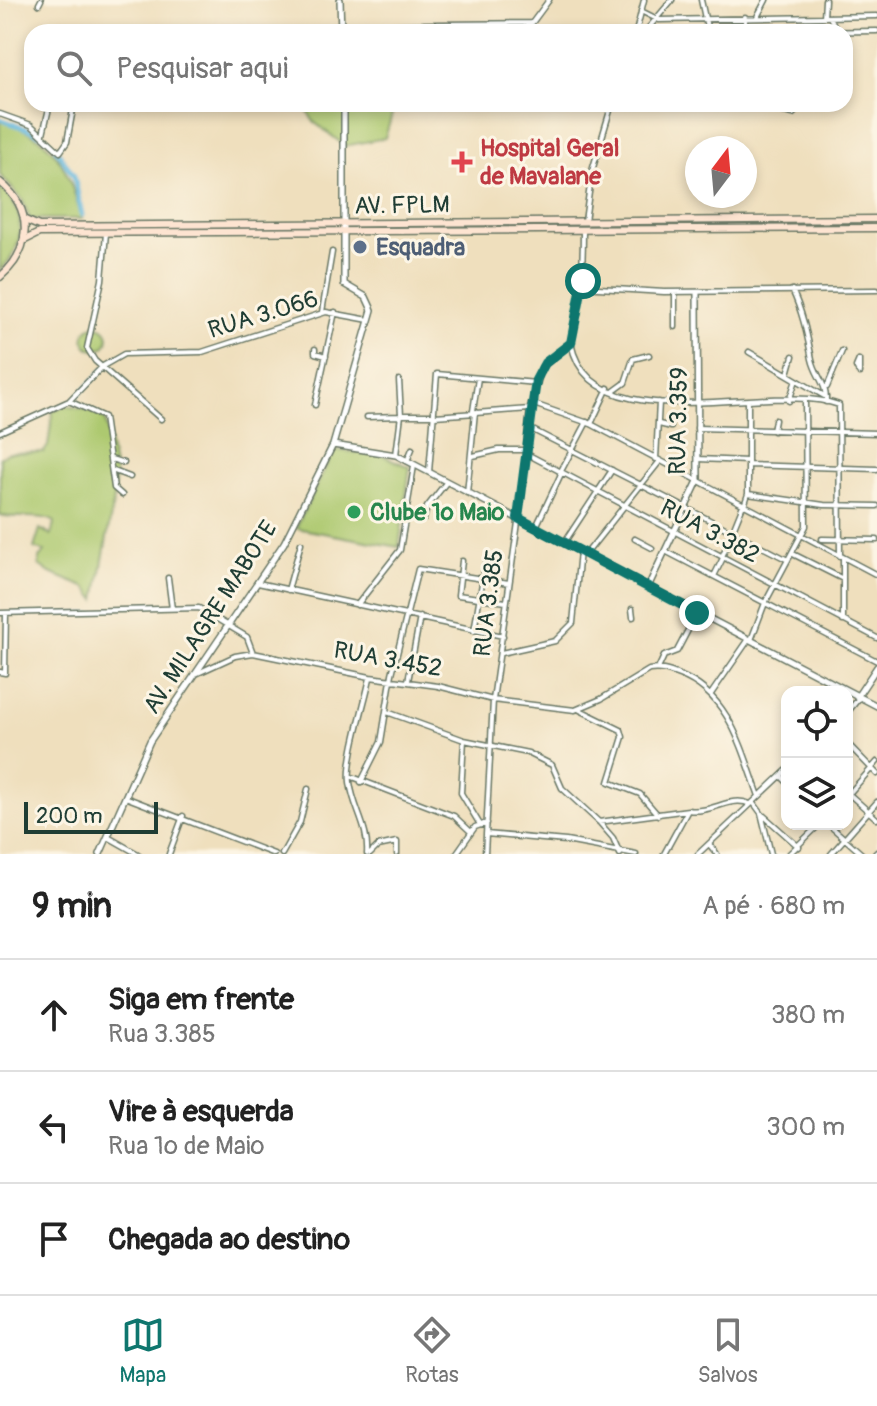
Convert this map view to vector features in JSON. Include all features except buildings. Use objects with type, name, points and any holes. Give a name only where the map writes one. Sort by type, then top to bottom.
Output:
[{"type":"main road","points":[[0,182],[16,199],[25,220],[25,240],[20,254],[0,277]]},
{"type":"main road","name":"AV. FPLM","points":[[342,229],[364,224],[877,219]]},
{"type":"main road","name":"AV. FPLM","points":[[25,220],[39,226],[342,229],[583,231],[877,228]]},
{"type":"main road","points":[[815,220],[815,228]]},
{"type":"main road","points":[[613,221],[613,230]]},
{"type":"main road","points":[[25,240],[39,233],[342,229]]},
{"type":"street","points":[[340,0],[341,24]]},
{"type":"street","points":[[470,24],[534,22],[549,0]]},
{"type":"street","points":[[638,24],[644,0]]},
{"type":"street","points":[[651,24],[672,0]]},
{"type":"street","points":[[701,0],[707,24]]},
{"type":"street","points":[[757,17],[766,0]]},
{"type":"street","points":[[825,0],[827,17],[832,24]]},
{"type":"street","points":[[641,11],[655,18],[877,16]]},
{"type":"street","points":[[745,17],[745,24]]},
{"type":"street","points":[[853,31],[877,31]]},
{"type":"street","points":[[43,134],[48,112]]},
{"type":"street","points":[[0,114],[31,125],[62,150],[67,142],[73,112]]},
{"type":"street","points":[[344,112],[344,284],[366,297],[372,310],[369,320]]},
{"type":"street","points":[[585,221],[592,171],[610,112]]},
{"type":"street","points":[[583,231],[582,287],[576,301],[571,343],[581,371],[624,400],[826,399]]},
{"type":"street","points":[[106,233],[102,280],[87,341],[90,353],[161,419]]},
{"type":"street","points":[[322,313],[332,252]]},
{"type":"street","points":[[582,287],[697,293],[877,290]]},
{"type":"street","points":[[792,290],[804,318],[813,363],[827,387]]},
{"type":"street","points":[[675,292],[675,327]]},
{"type":"street","name":"RUA 3.359","points":[[648,587],[698,481],[697,293]]},
{"type":"street","points":[[315,405],[335,312]]},
{"type":"street","name":"RUA 3.066","points":[[0,432],[69,401],[103,366],[133,352],[200,352],[322,313],[335,312],[369,320]]},
{"type":"street","name":"AV. MILAGRE MABOTE","points":[[100,854],[150,741],[284,543],[333,445],[369,320]]},
{"type":"street","name":"RUA 3.385","points":[[485,854],[493,700],[531,406],[545,363],[571,343]]},
{"type":"street","points":[[315,349],[315,353],[326,356]]},
{"type":"street","points":[[826,399],[827,387],[842,351]]},
{"type":"street","points":[[749,352],[839,405],[843,621]]},
{"type":"street","points":[[614,391],[625,383],[633,359],[649,355]]},
{"type":"street","points":[[788,374],[793,356]]},
{"type":"street","points":[[429,475],[437,374],[536,383]]},
{"type":"street","points":[[466,494],[473,456],[478,378]]},
{"type":"street","points":[[396,455],[400,416],[399,380]]},
{"type":"street","points":[[789,401],[797,380]]},
{"type":"street","points":[[536,527],[572,449],[608,388]]},
{"type":"street","points":[[69,401],[104,417],[114,488],[122,495]]},
{"type":"street","points":[[714,576],[748,494],[748,401]]},
{"type":"street","points":[[711,694],[750,639],[774,585],[803,536],[807,503],[805,401]]},
{"type":"street","points":[[501,653],[555,641],[573,623],[583,552],[624,507],[658,460],[659,402]]},
{"type":"street","points":[[367,417],[435,415],[531,406],[589,423],[877,575]]},
{"type":"street","points":[[773,431],[775,420]]},
{"type":"street","points":[[659,424],[671,427]]},
{"type":"street","points":[[529,428],[788,560]]},
{"type":"street","points":[[697,428],[877,433]]},
{"type":"street","points":[[333,445],[396,455],[445,484],[536,527],[877,706]]},
{"type":"street","points":[[407,461],[412,449]]},
{"type":"street","points":[[473,456],[508,449],[527,452]]},
{"type":"street","name":"RUA 3.382","points":[[527,452],[560,474],[877,638]]},
{"type":"street","points":[[111,459],[124,463]]},
{"type":"street","points":[[698,459],[877,469]]},
{"type":"street","points":[[357,605],[400,550],[414,466]]},
{"type":"street","points":[[564,543],[612,470]]},
{"type":"street","points":[[114,471],[130,477]]},
{"type":"street","points":[[424,519],[427,507],[445,484]]},
{"type":"street","points":[[748,494],[807,503],[877,506]]},
{"type":"street","points":[[635,539],[652,548]]},
{"type":"street","points":[[822,539],[877,540]]},
{"type":"street","points":[[288,590],[301,543]]},
{"type":"street","points":[[667,552],[877,664],[853,704]]},
{"type":"street","points":[[793,554],[843,579]]},
{"type":"street","points":[[462,561],[457,594],[506,602]]},
{"type":"street","points":[[474,631],[485,565]]},
{"type":"street","points":[[361,782],[378,751],[406,614],[419,568],[460,578],[509,583]]},
{"type":"street","points":[[168,578],[172,609]]},
{"type":"street","points":[[258,583],[503,636]]},
{"type":"street","points":[[0,672],[5,673],[3,613],[199,608],[249,639],[253,653],[235,656],[192,676]]},
{"type":"street","points":[[632,609],[633,617]]},
{"type":"street","points":[[658,669],[664,656],[677,651],[697,613]]},
{"type":"street","points":[[408,682],[420,617]]},
{"type":"street","name":"RUA 3.452","points":[[253,653],[493,700],[578,710],[621,730],[623,737],[609,782],[640,794],[658,815]]},
{"type":"street","points":[[578,710],[638,675],[658,669],[685,677],[711,694],[733,729],[759,796]]},
{"type":"street","points":[[368,854],[366,828],[355,807],[350,776],[370,677]]},
{"type":"street","points":[[387,712],[464,740],[528,753],[552,765],[562,788],[599,822],[620,853]]},
{"type":"street","points":[[464,740],[461,793],[479,823]]},
{"type":"street","points":[[853,749],[877,774]]},
{"type":"street","points":[[853,788],[877,762]]},
{"type":"street","points":[[350,776],[454,816],[471,832]]},
{"type":"street","points":[[698,854],[781,776]]},
{"type":"street","points":[[282,854],[300,822],[308,789]]},
{"type":"street","points":[[125,797],[183,816],[274,854]]},
{"type":"street","points":[[853,798],[877,819]]},
{"type":"street","points":[[599,822],[688,810],[711,811],[738,801],[751,803],[799,847]]},
{"type":"street","points":[[831,854],[877,802]]},
{"type":"street","points":[[664,854],[688,810]]},
{"type":"street","points":[[761,813],[771,854]]},
{"type":"street","points":[[169,854],[183,816]]},
{"type":"street","points":[[456,854],[479,823],[487,823]]},
{"type":"street","points":[[789,854],[815,830]]},
{"type":"street","points":[[835,830],[862,854]]},
{"type":"street","points":[[486,834],[566,841],[636,854]]},
{"type":"street","points":[[108,837],[138,854]]},
{"type":"street","points":[[368,854],[378,846],[397,842],[397,854]]},
{"type":"street","points":[[709,844],[717,854]]},
{"type":"green space","points":[[308,112],[393,112],[385,138],[345,146],[314,122]]},
{"type":"green space","points":[[0,121],[35,135],[57,156],[71,184],[82,219],[30,219],[22,199],[0,175]]},
{"type":"green space","points":[[0,188],[15,207],[20,229],[14,251],[0,270]]},
{"type":"green space","points":[[96,326],[104,330],[108,338],[104,346],[96,350],[88,346],[84,338],[88,330]]},
{"type":"green space","points":[[67,406],[92,411],[105,419],[115,472],[115,492],[96,600],[87,588],[50,573],[39,565],[39,558],[45,552],[34,548],[40,529],[51,535],[55,522],[43,518],[0,515],[0,458],[8,453],[44,452],[48,446],[53,410]]},
{"type":"green space","name":"Clube 1º Maio","points":[[334,450],[382,455],[410,467],[399,547],[296,528]]},
{"type":"waterway","points":[[0,119],[40,134]]},
{"type":"waterway","points":[[56,149],[74,176],[82,215]]},
{"type":"waterway","points":[[73,401],[103,369]]},
{"type":"waterway","points":[[61,613],[96,613]]},
{"type":"place","name":"Hospital Geral de Mavalane","points":[[462,162]]},
{"type":"place","name":"Esquadra","points":[[360,247]]},
{"type":"place","name":"Clube 1º Maio","points":[[354,512]]},
{"type":"route","points":[[583,281],[576,301],[571,343],[545,363],[536,380],[518,518],[697,613]]}]
